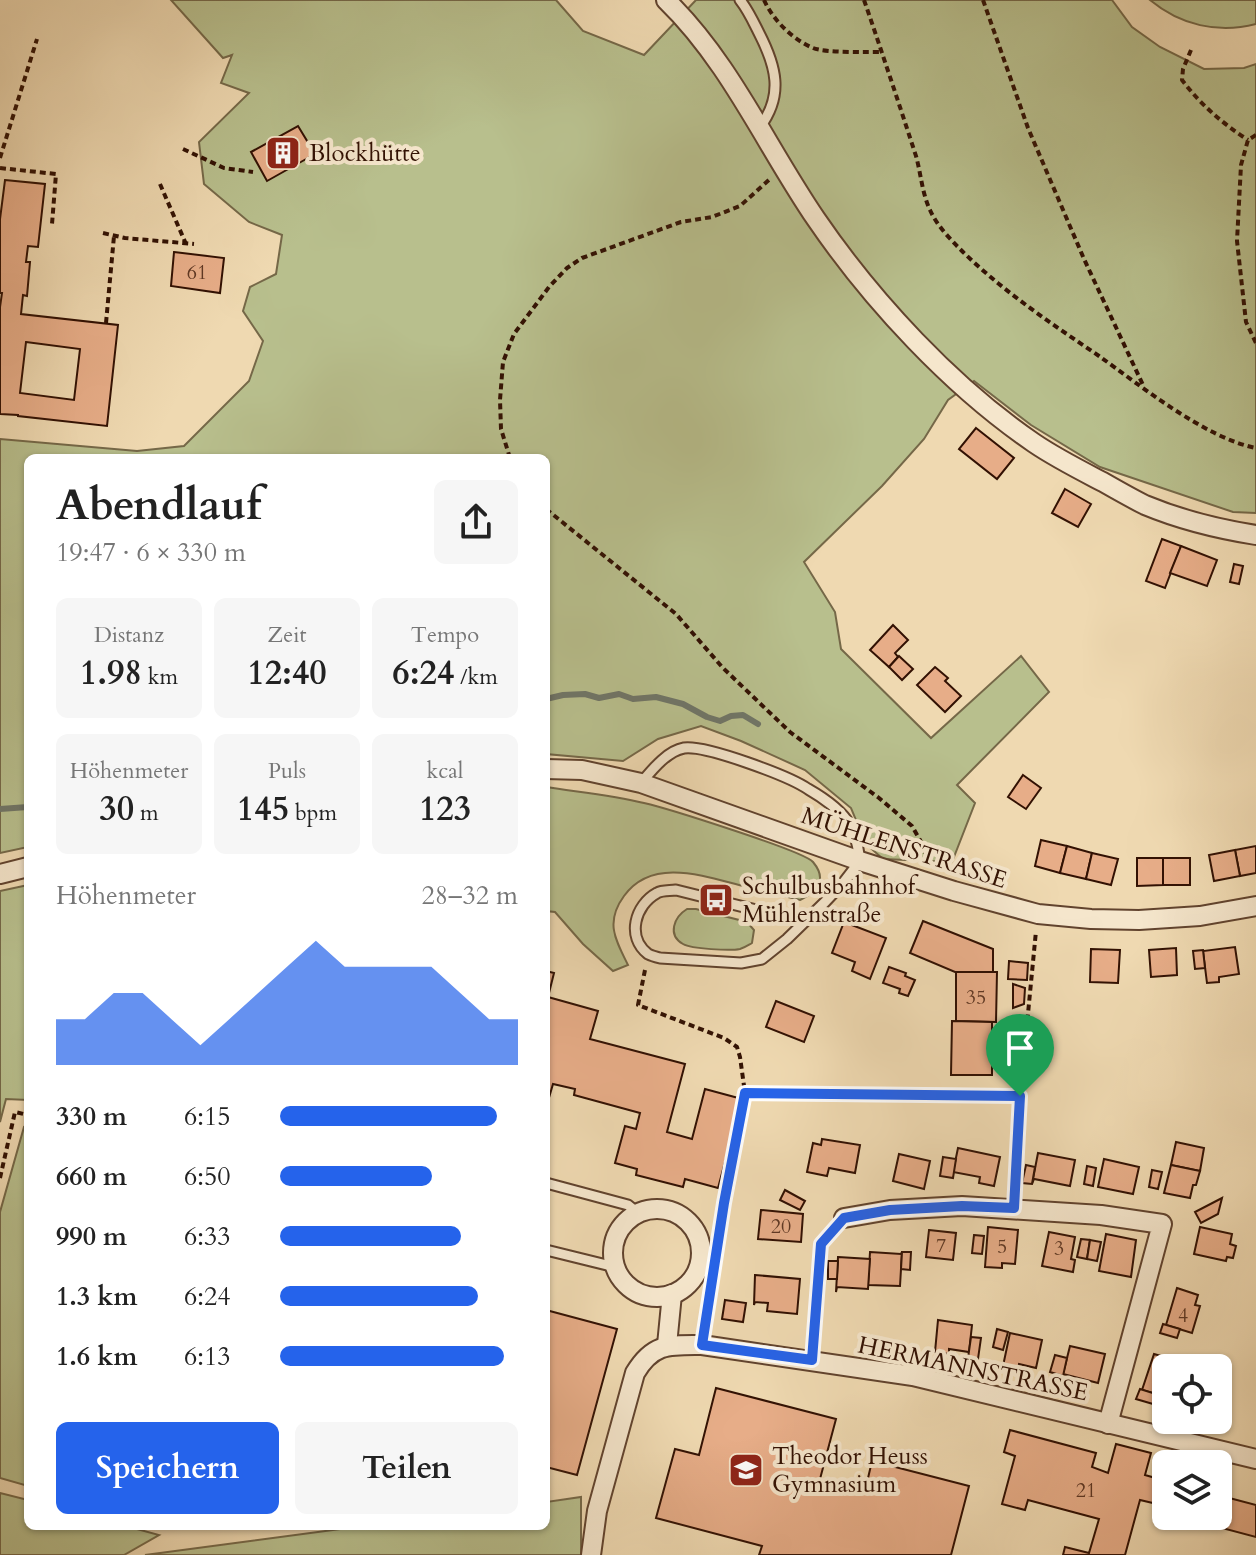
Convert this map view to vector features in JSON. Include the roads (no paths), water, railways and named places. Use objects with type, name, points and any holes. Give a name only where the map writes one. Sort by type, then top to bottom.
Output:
[{"type":"street","points":[[666,0],[696,32],[760,127],[817,220],[863,281],[959,382],[1009,425],[1068,464],[1146,505],[1225,530],[1256,535]]},
{"type":"street","name":"MÜHLENSTRASSE","points":[[550,769],[582,770],[641,783],[860,861],[1038,914],[1139,920],[1200,916],[1256,906]]},
{"type":"street","points":[[0,874],[24,868]]},
{"type":"street","points":[[844,1218],[890,1210],[962,1206],[1101,1215],[1162,1224],[1108,1424]]},
{"type":"street","points":[[656,1209],[671,1211],[687,1220],[697,1235],[701,1252],[697,1271],[686,1286],[672,1294],[658,1297],[639,1293],[622,1280],[615,1267],[613,1249],[617,1234],[628,1219],[638,1213],[656,1209]]},
{"type":"street","points":[[591,1555],[597,1511],[635,1373],[653,1351],[667,1345],[672,1294]]},
{"type":"street","name":"HERMANNSTRASSE","points":[[667,1345],[702,1345],[913,1376],[1256,1459]]},
{"type":"lane","points":[[740,0],[772,59],[774,103],[760,127]]},
{"type":"lane","points":[[641,783],[662,760],[684,748],[758,766],[807,788],[849,823],[856,838],[860,861],[843,883],[804,922],[787,939],[762,959],[741,963],[660,958],[648,954],[635,938],[635,922],[642,905],[659,891],[676,890],[804,922]]},
{"type":"lane","points":[[550,1184],[628,1205],[638,1213]]},
{"type":"lane","points":[[550,1251],[615,1267]]},
{"type":"waterway","points":[[550,698],[585,694],[599,698],[619,694],[633,699],[656,697],[683,704],[720,721],[743,715],[758,724]]},
{"type":"waterway","points":[[0,809],[24,807]]},
{"type":"place","name":"Blockhütte","points":[[283,153]]},
{"type":"place","name":"Schulbusbahnhof Mühlenstraße","points":[[716,900]]},
{"type":"place","name":"Theodor Heuss Gymnasium","points":[[746,1470]]}]
